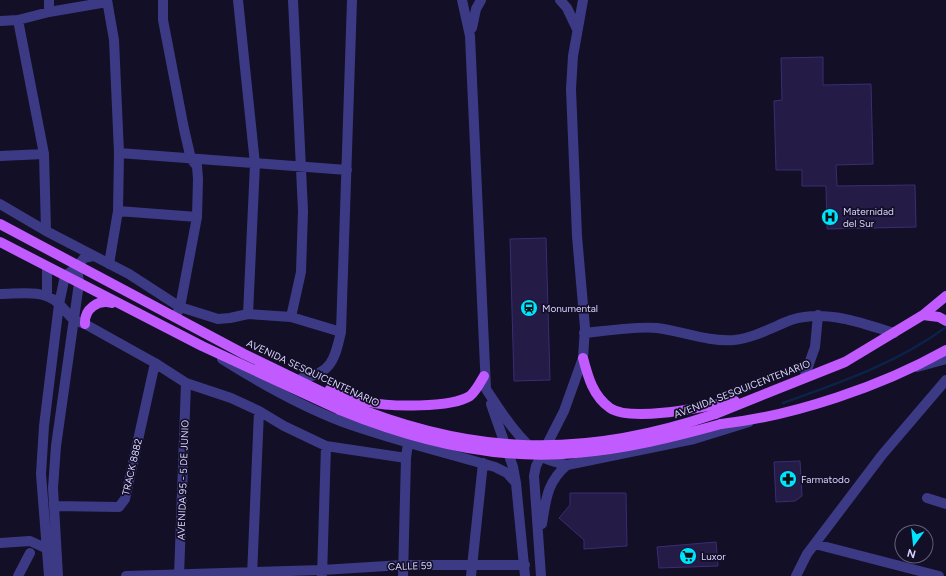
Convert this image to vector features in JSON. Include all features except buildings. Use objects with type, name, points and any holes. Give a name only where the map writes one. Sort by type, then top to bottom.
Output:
[{"type":"main road","name":"AVENIDA SESQUICENTENARIO","points":[[0,224],[174,318],[281,372],[371,423],[409,435],[484,451],[522,454],[575,453],[608,449],[673,437],[721,424],[754,420],[841,395],[913,368],[946,350]]},
{"type":"main road","name":"AVENIDA SESQUICENTENARIO","points":[[0,242],[202,346],[341,406],[410,425],[502,445],[568,446],[595,443],[659,432],[715,414],[845,362],[922,315],[946,296]]},
{"type":"main road","points":[[85,324],[86,313],[95,304],[101,301],[118,304]]},
{"type":"main road","points":[[922,315],[931,315],[946,321]]},
{"type":"main road","points":[[583,358],[590,384],[602,400],[612,409],[633,413],[665,413],[758,396]]},
{"type":"main road","points":[[281,372],[302,378],[367,402],[389,405],[435,404],[460,400],[471,395],[484,376]]},
{"type":"street","points":[[49,12],[50,0]]},
{"type":"street","points":[[163,0],[163,20],[191,159],[197,166],[198,179],[197,217],[180,308],[174,318]]},
{"type":"street","points":[[238,0],[255,164],[248,314]]},
{"type":"street","points":[[291,317],[301,272],[303,211],[293,0]]},
{"type":"street","points":[[302,378],[312,377],[327,370],[337,350],[341,332],[352,0]]},
{"type":"street","points":[[462,0],[470,36],[484,376],[486,389],[513,467],[516,483],[525,576]]},
{"type":"street","points":[[470,36],[476,9],[481,0]]},
{"type":"street","points":[[560,0],[567,8],[577,29]]},
{"type":"street","points":[[541,576],[534,476],[540,456],[564,411],[583,358],[585,328],[577,236],[571,89],[577,29],[583,0]]},
{"type":"street","points":[[0,21],[18,20],[49,12],[107,1],[114,40],[119,153],[118,212],[109,264]]},
{"type":"street","points":[[18,20],[44,154],[46,231]]},
{"type":"street","points":[[119,153],[347,170]]},
{"type":"street","points":[[0,156],[44,154]]},
{"type":"street","points":[[0,204],[46,231],[129,274],[180,308],[218,319],[248,314],[291,317],[341,332]]},
{"type":"street","points":[[118,212],[197,217]]},
{"type":"street","points":[[58,576],[52,551],[50,526],[41,474],[44,426],[59,304],[65,276],[84,258],[93,256]]},
{"type":"street","points":[[30,541],[50,526],[54,506],[53,488],[56,446],[79,283],[77,266]]},
{"type":"street","points":[[47,267],[47,296]]},
{"type":"street","points":[[0,294],[38,294],[47,296],[59,304],[74,321],[85,324],[155,363],[186,383],[231,398],[326,446],[406,458]]},
{"type":"street","points":[[584,333],[655,328],[714,340],[735,340],[771,329],[791,320],[818,315],[825,315],[894,333]]},
{"type":"street","points":[[804,378],[815,347],[818,315]]},
{"type":"street","points":[[202,346],[238,369],[318,412],[343,422],[483,463],[507,473],[516,483]]},
{"type":"street","points":[[913,368],[946,359]]},
{"type":"street","name":"TRACK 8882","points":[[54,506],[119,507],[125,499],[155,363]]},
{"type":"street","points":[[796,576],[815,544],[882,455],[946,380]]},
{"type":"street","name":"AVENIDA 95 - 5 DE JUNIO","points":[[179,575],[186,383]]},
{"type":"street","points":[[486,389],[501,412],[525,441],[540,456],[554,462],[567,465],[694,439],[754,420]]},
{"type":"street","points":[[252,574],[259,411]]},
{"type":"street","points":[[403,576],[406,458],[408,442]]},
{"type":"street","points":[[322,573],[326,446]]},
{"type":"street","points":[[471,576],[483,463]]},
{"type":"street","points":[[539,542],[545,501],[554,477],[567,465]]},
{"type":"street","points":[[927,498],[946,504]]},
{"type":"street","points":[[0,543],[30,541],[52,551]]},
{"type":"street","points":[[815,544],[899,571],[939,576]]},
{"type":"street","points":[[49,576],[52,551]]},
{"type":"street","points":[[18,576],[30,553]]},
{"type":"street","name":"CALLE 59","points":[[126,576],[322,573],[403,565],[525,565]]},
{"type":"waterway","points":[[783,403],[847,380],[888,362],[928,340],[946,327]]},
{"type":"place","name":"Maternidad del Sur","points":[[830,217]]},
{"type":"place","name":"Monumental","points":[[529,308]]},
{"type":"place","name":"Farmatodo","points":[[788,479]]},
{"type":"place","name":"Luxor","points":[[688,556]]}]
